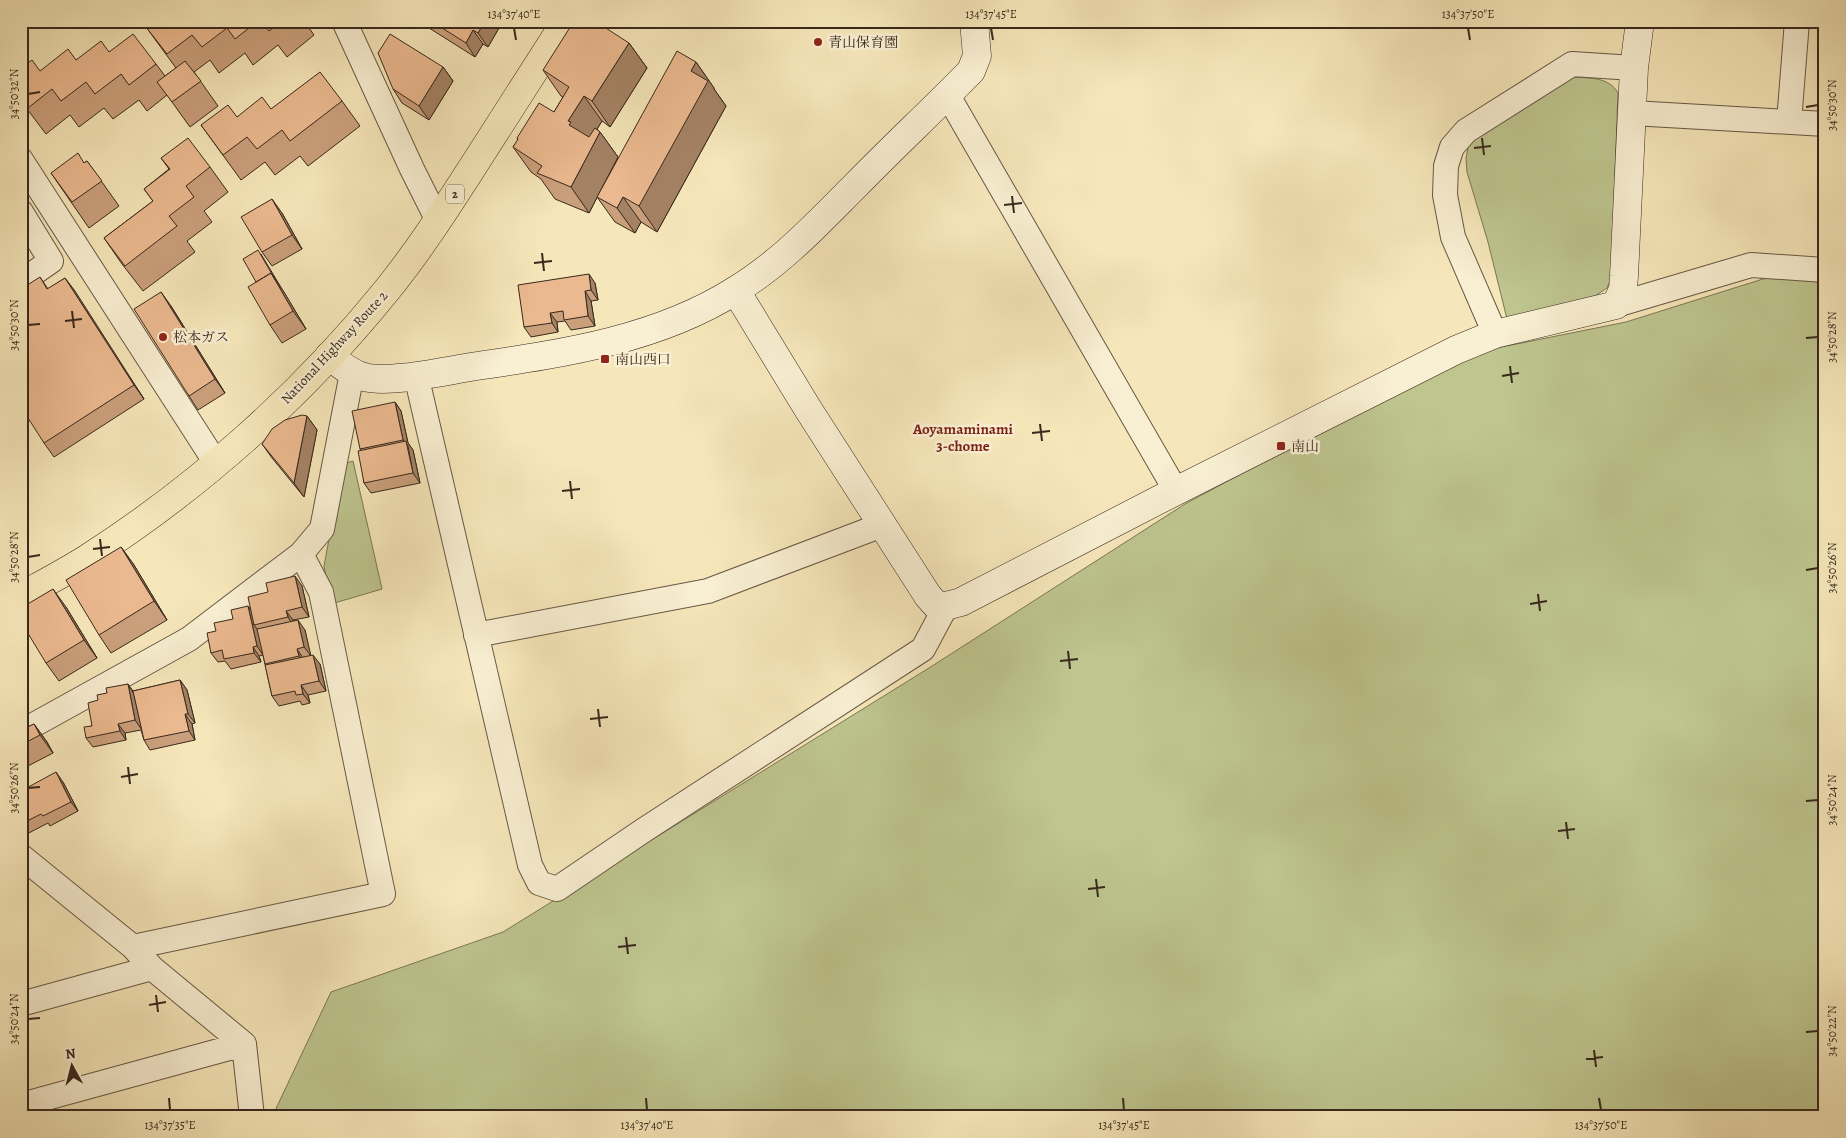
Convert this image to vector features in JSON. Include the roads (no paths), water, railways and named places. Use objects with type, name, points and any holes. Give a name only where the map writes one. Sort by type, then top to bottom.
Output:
[{"type":"highway","name":"National Highway Route 2","points":[[21,596],[88,558],[155,512],[216,463],[274,412],[329,356],[387,290],[438,220],[566,21]]},
{"type":"street","points":[[344,21],[412,169],[438,220]]},
{"type":"street","points":[[329,356],[352,373],[365,378],[376,379],[548,356],[598,346],[678,319],[736,291],[790,250],[971,72],[977,56],[974,21]]},
{"type":"street","points":[[1616,306],[1623,289],[1634,68],[1640,21]]},
{"type":"street","points":[[1790,122],[1797,21]]},
{"type":"street","points":[[1494,334],[1453,237],[1446,195],[1446,166],[1452,147],[1466,131],[1572,64],[1634,68]]},
{"type":"street","points":[[947,94],[1176,491]]},
{"type":"street","points":[[1632,113],[1825,124]]},
{"type":"street","points":[[21,160],[216,463]]},
{"type":"street","points":[[21,212],[51,261],[21,282]]},
{"type":"street","points":[[736,291],[808,409],[928,596],[936,605],[946,606],[961,602],[1456,350],[1494,334],[1616,306],[1751,265],[1825,270]]},
{"type":"street","points":[[21,732],[189,638],[301,554],[322,529],[352,373]]},
{"type":"street","points":[[416,375],[530,865],[539,883],[557,890],[644,830],[923,649],[946,606]]},
{"type":"street","points":[[476,635],[708,591],[882,525]]},
{"type":"street","points":[[133,946],[383,894],[321,592],[301,554]]},
{"type":"street","points":[[21,856],[133,946],[152,968],[244,1044],[252,1117]]},
{"type":"street","points":[[21,1004],[152,968]]},
{"type":"street","points":[[21,1105],[244,1044]]},
{"type":"place","name":"青山保育園","points":[[818,42]]},
{"type":"place","name":"松本ガス","points":[[163,337]]},
{"type":"place","name":"南山西口","points":[[605,359]]},
{"type":"place","name":"南山","points":[[1281,446]]},
{"type":"district","name":"Aoyamaminami 3-chome","points":[[963,438]]}]
